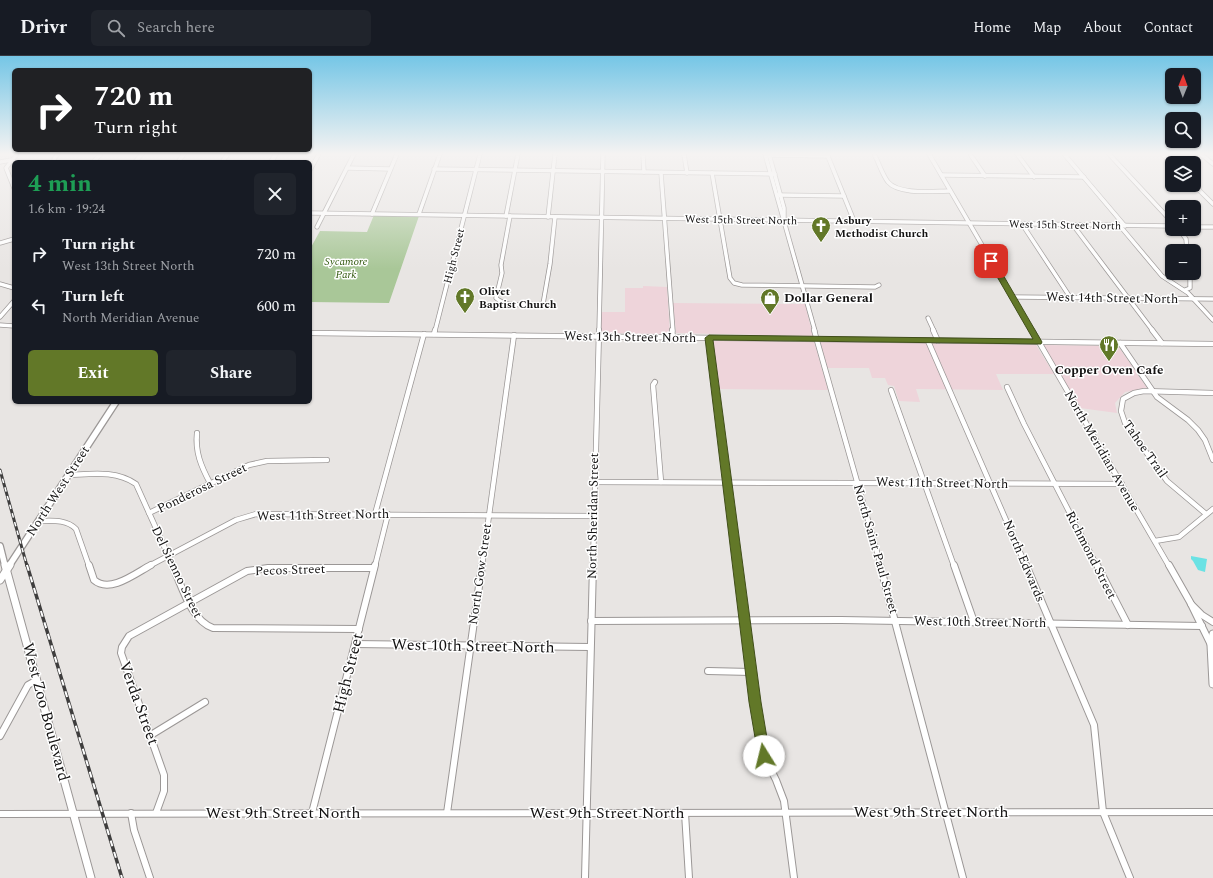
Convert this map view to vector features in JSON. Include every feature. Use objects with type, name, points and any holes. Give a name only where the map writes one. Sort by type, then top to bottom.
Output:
[{"type":"main road","name":"North West Street","points":[[0,580],[115,404]]},
{"type":"main road","name":"West Zoo Boulevard","points":[[0,546],[91,878]]},
{"type":"main road","points":[[1213,634],[1211,645],[1213,684]]},
{"type":"street","points":[[317,227],[334,192]]},
{"type":"street","points":[[372,214],[381,192]]},
{"type":"street","points":[[419,214],[426,192]]},
{"type":"street","name":"High Street","points":[[434,334],[470,192]]},
{"type":"street","points":[[512,192],[501,265],[502,273],[496,298],[497,301],[507,303],[544,304],[555,217]]},
{"type":"street","points":[[548,217],[551,192]]},
{"type":"street","name":"North Sheridan Street","points":[[585,878],[602,192]]},
{"type":"street","points":[[662,192],[673,337]]},
{"type":"street","points":[[715,192],[731,281],[737,284],[762,285],[876,287],[879,285]]},
{"type":"street","points":[[843,192],[854,221]]},
{"type":"street","name":"North Meridian Avenue","points":[[951,192],[1155,541],[1190,602],[1211,645]]},
{"type":"street","points":[[1096,192],[1124,226]]},
{"type":"street","points":[[1145,192],[1165,214]]},
{"type":"street","points":[[1201,192],[1213,204]]},
{"type":"street","points":[[776,195],[844,196]]},
{"type":"street","name":"North Saint Paul Street","points":[[776,195],[896,620],[963,878]]},
{"type":"street","name":"North Saint Paul Street","points":[[781,195],[784,208],[784,220]]},
{"type":"street","name":"West 15th Street North","points":[[312,213],[1165,226]]},
{"type":"street","points":[[1022,224],[1070,297]]},
{"type":"street","points":[[1072,225],[1162,343]]},
{"type":"street","points":[[1120,226],[1162,276],[1185,290],[1213,320]]},
{"type":"street","points":[[1201,227],[1213,227]]},
{"type":"street","points":[[0,244],[12,240]]},
{"type":"street","points":[[1185,290],[1190,288],[1190,280]]},
{"type":"street","points":[[0,284],[12,287]]},
{"type":"street","name":"West 14th Street North","points":[[1012,297],[1213,299]]},
{"type":"street","points":[[0,317],[12,304]]},
{"type":"street","points":[[928,318],[938,341]]},
{"type":"street","points":[[0,325],[12,326]]},
{"type":"street","name":"West 13th Street North","points":[[312,333],[1213,344]]},
{"type":"street","points":[[375,514],[424,334]]},
{"type":"street","name":"North Gow Street","points":[[447,813],[514,335]]},
{"type":"street","points":[[709,338],[751,672],[764,756],[776,780],[784,801],[794,878]]},
{"type":"street","name":"North Edwards","points":[[928,341],[1094,725],[1103,812],[1130,878]]},
{"type":"street","points":[[1120,343],[1162,402],[1182,416],[1200,432],[1208,446],[1213,460]]},
{"type":"street","points":[[655,382],[653,386],[661,482]]},
{"type":"street","name":"Richmond Street","points":[[1007,387],[1128,625]]},
{"type":"street","points":[[891,390],[974,622]]},
{"type":"street","points":[[1153,391],[1213,392]]},
{"type":"street","name":"Tahoe Trail","points":[[1153,391],[1134,393],[1123,399],[1120,407],[1122,417],[1167,481],[1206,514]]},
{"type":"street","points":[[197,432],[197,458],[210,483]]},
{"type":"street","name":"Ponderosa Street","points":[[149,513],[240,468],[267,461],[327,460]]},
{"type":"street","name":"Del Sienno Street","points":[[69,475],[109,475],[128,477],[136,484],[194,613],[203,624],[217,629],[359,629]]},
{"type":"street","name":"West 11th Street North","points":[[594,482],[1122,484]]},
{"type":"street","points":[[1155,541],[1179,537],[1213,509]]},
{"type":"street","name":"West 11th Street North","points":[[39,521],[63,522],[73,526],[76,530],[94,580],[101,586],[116,583],[236,520],[256,514],[593,516]]},
{"type":"street","name":"High Street","points":[[312,813],[388,514]]},
{"type":"street","name":"Pecos Street","points":[[189,602],[240,574],[256,569],[374,568]]},
{"type":"street","name":"Verda Street","points":[[156,813],[166,786],[163,768],[121,653],[122,647],[129,636],[189,602]]},
{"type":"street","name":"North Meridian Avenue","points":[[1190,602],[1202,615],[1213,622]]},
{"type":"street","name":"West 10th Street North","points":[[591,620],[896,620],[1202,626]]},
{"type":"street","name":"West 10th Street North","points":[[355,644],[590,647]]},
{"type":"street","points":[[708,671],[751,672]]},
{"type":"street","points":[[0,736],[28,685],[37,680]]},
{"type":"street","points":[[150,735],[205,702]]},
{"type":"street","name":"West 9th Street North","points":[[0,814],[1213,812]]},
{"type":"street","points":[[131,813],[134,830],[150,878]]},
{"type":"street","points":[[685,813],[689,878]]},
{"type":"shaded area","points":[[643,286],[667,287],[670,334],[601,333],[601,312],[625,312],[625,288],[643,288]]},
{"type":"shaded area","points":[[673,303],[805,304],[813,336],[676,333]]},
{"type":"shaded area","points":[[711,340],[814,341],[828,390],[719,389]]},
{"type":"shaded area","points":[[820,341],[1036,345],[1054,374],[996,374],[1003,390],[916,389],[920,402],[899,401],[894,386],[888,385],[885,378],[872,378],[869,368],[827,368]]},
{"type":"shaded area","points":[[1044,345],[1118,346],[1147,388],[1125,392],[1115,403],[1117,413],[1080,408]]},
{"type":"green space","name":"Sycamore Park","points":[[374,215],[419,216],[389,303],[312,302],[312,245],[320,231],[367,232]]},
{"type":"water","points":[[1191,556],[1207,559],[1205,572],[1198,570],[1191,559]]},
{"type":"railway","points":[[0,470],[27,566]]},
{"type":"railway","points":[[27,565],[122,878]]},
{"type":"place","name":"Asbury Methodist Church","points":[[821,243]]},
{"type":"place","name":"Olivet Baptist Church","points":[[465,314]]},
{"type":"place","name":"Dollar General","points":[[770,315]]},
{"type":"place","name":"Copper Oven Cafe","points":[[1109,362]]},
{"type":"route","points":[[764,756],[755,702],[709,338],[1038,342],[991,261]]}]
